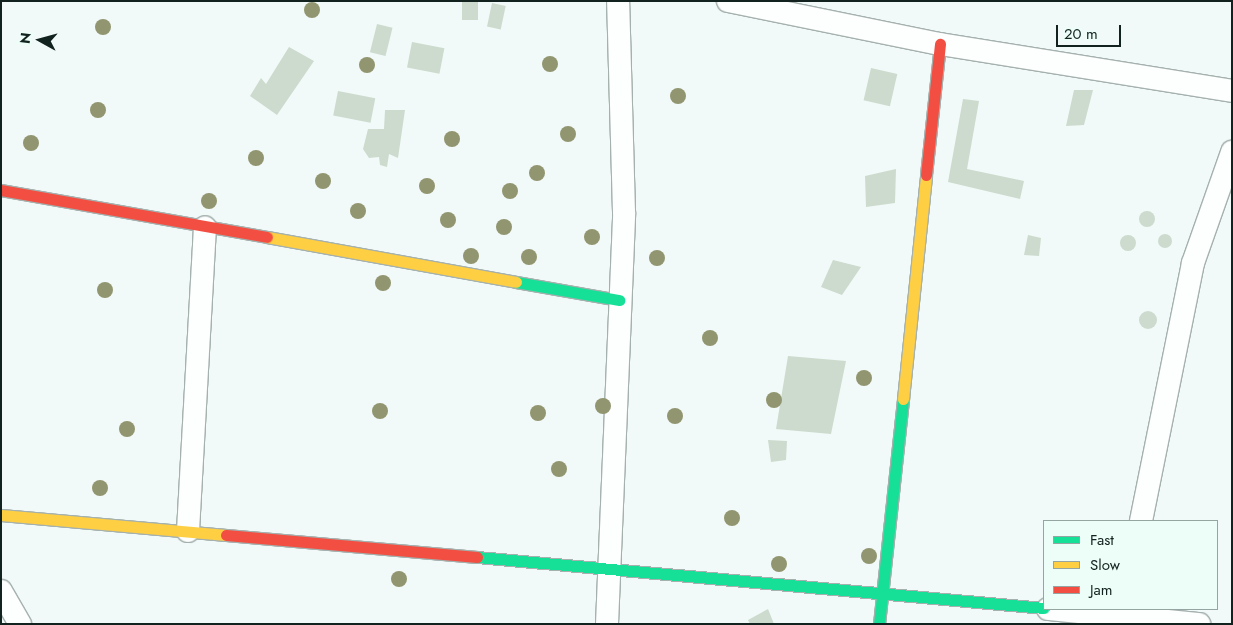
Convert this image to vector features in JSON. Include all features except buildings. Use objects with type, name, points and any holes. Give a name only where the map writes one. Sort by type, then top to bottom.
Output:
[{"type":"street","points":[[607,624],[618,300],[624,212],[618,1]]},
{"type":"street","points":[[728,1],[940,44],[1232,90]]},
{"type":"street","points":[[879,624],[940,44]]},
{"type":"street","points":[[1141,520],[1193,263],[1232,152]]},
{"type":"street","points":[[1,190],[618,300]]},
{"type":"street","points":[[188,531],[205,227]]},
{"type":"street","points":[[1,516],[1043,608]]},
{"type":"street","points":[[1,591],[20,624]]},
{"type":"street","points":[[1059,610],[1199,624]]},
{"type":"traffic: fast","points":[[516,282],[619,300]]},
{"type":"traffic: fast","points":[[879,624],[903,399]]},
{"type":"traffic: fast","points":[[477,557],[1043,608]]},
{"type":"traffic: slow","points":[[903,399],[926,175]]},
{"type":"traffic: slow","points":[[267,237],[516,282]]},
{"type":"traffic: slow","points":[[1,515],[226,535]]},
{"type":"traffic: jam","points":[[926,175],[940,44]]},
{"type":"traffic: jam","points":[[1,190],[267,237]]},
{"type":"traffic: jam","points":[[226,535],[477,557]]}]
